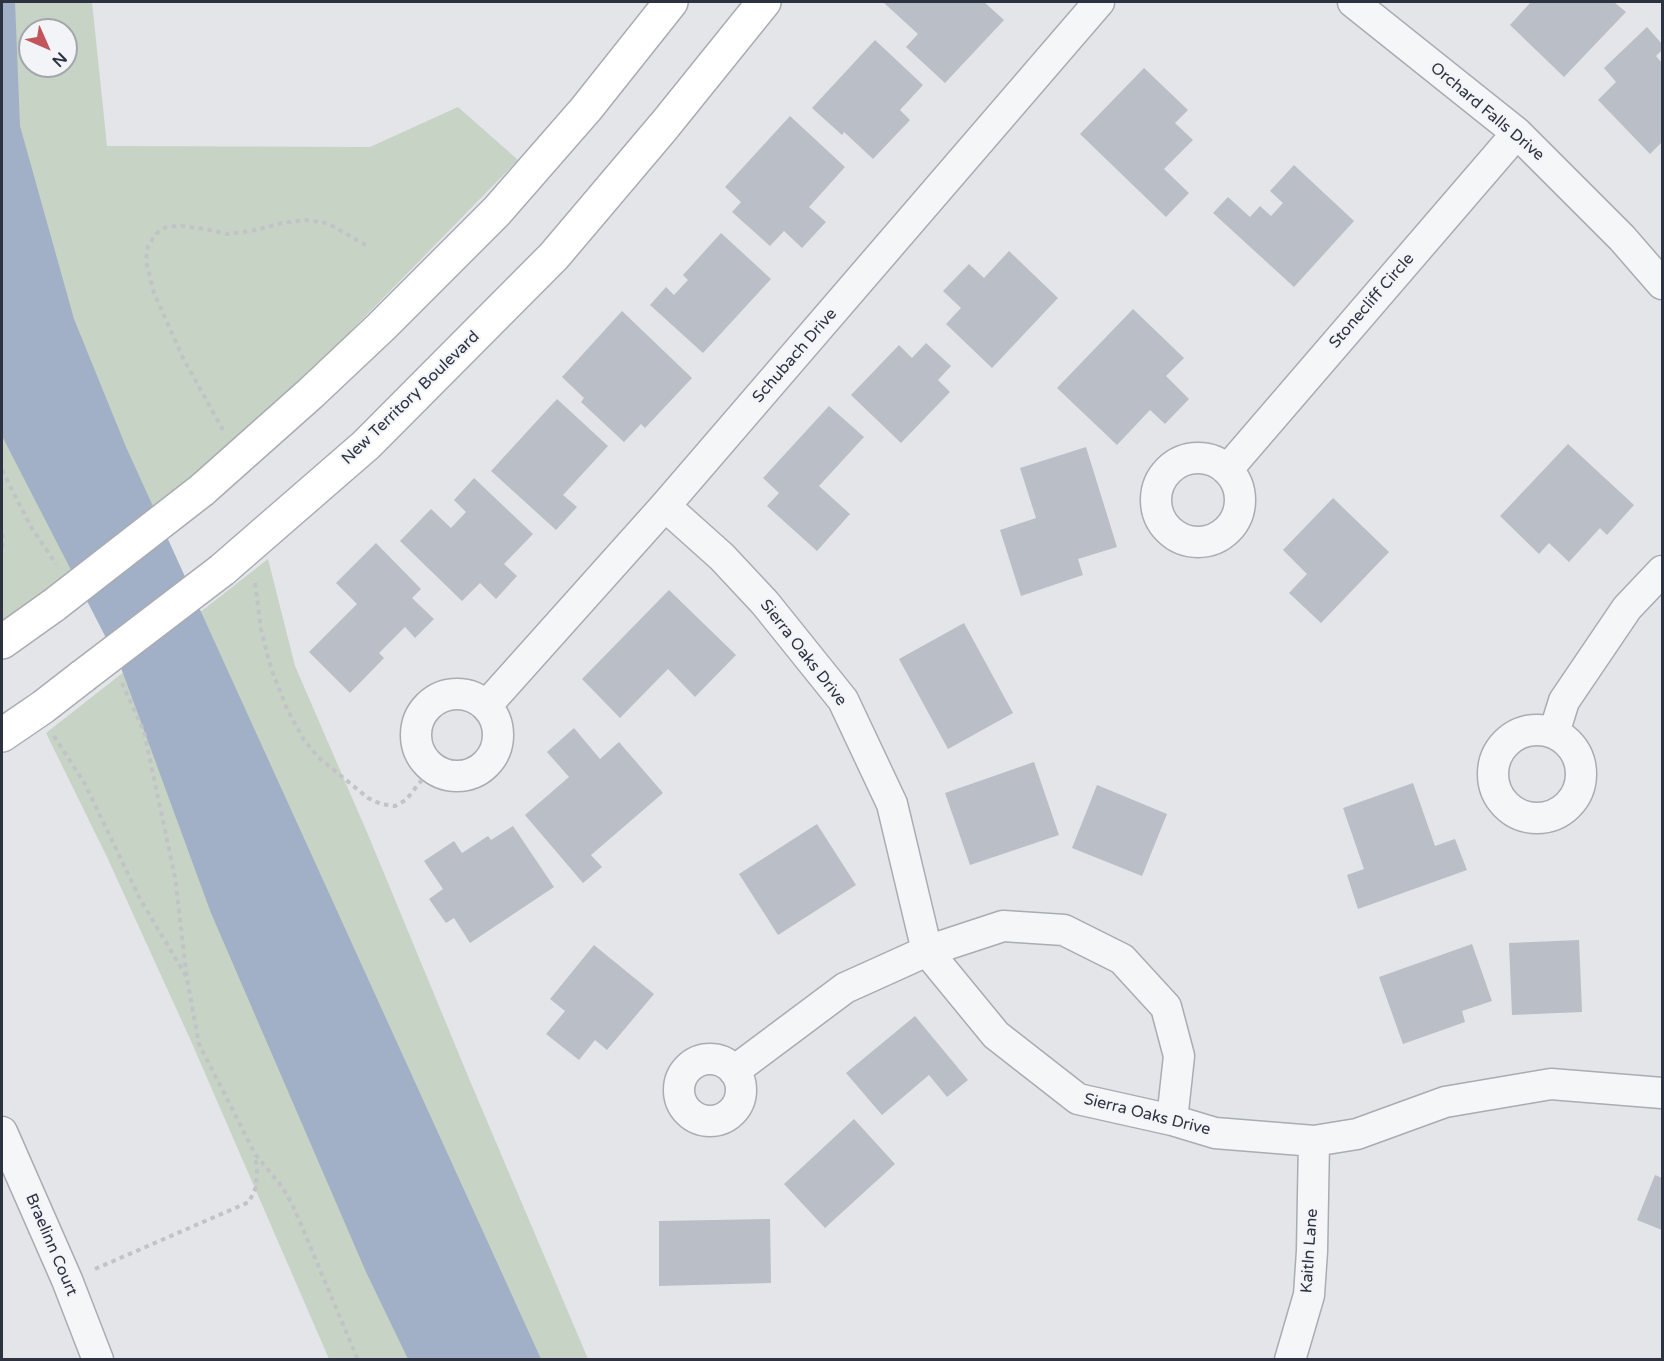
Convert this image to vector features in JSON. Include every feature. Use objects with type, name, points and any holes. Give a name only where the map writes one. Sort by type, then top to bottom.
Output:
[{"type":"main road","points":[[2,642],[54,605],[202,490],[381,327],[497,210],[586,109],[671,2]]},
{"type":"main road","name":"New Territory Boulevard","points":[[2,735],[43,707],[222,570],[366,445],[554,256],[664,126],[764,2]]},
{"type":"street","name":"Schubach Drive","points":[[486,706],[665,506],[1099,2]]},
{"type":"street","name":"Orchard Falls Drive","points":[[1353,2],[1517,133],[1622,238],[1662,284]]},
{"type":"street","name":"Stonecliff Circle","points":[[1227,470],[1517,133]]},
{"type":"street","name":"Sierra Oaks Drive","points":[[665,506],[722,557],[765,603],[843,700],[892,804],[927,951],[996,1035],[1078,1099],[1172,1120],[1215,1133],[1314,1141],[1357,1134],[1446,1102],[1551,1084],[1662,1093]]},
{"type":"street","points":[[1554,733],[1564,701],[1627,608],[1662,571]]},
{"type":"street","points":[[457,694],[473,697],[486,706],[495,719],[498,736],[495,751],[486,764],[472,773],[456,776],[441,774],[432,767],[427,764],[419,751],[416,735],[419,719],[428,706],[441,697],[457,694]]},
{"type":"street","points":[[734,1071],[845,988],[927,951],[1003,926],[1064,930],[1122,959],[1166,1007],[1179,1056],[1172,1120]]},
{"type":"street","name":"Braelinn Court","points":[[2,1132],[67,1280],[98,1359]]},
{"type":"street","name":"Kaitln Lane","points":[[1290,1359],[1309,1295],[1314,1141]]},
{"type":"path","points":[[224,432],[184,360],[154,293],[146,261],[148,246],[156,234],[166,227],[181,226],[227,234],[305,220],[327,224],[369,246]]},
{"type":"path","points":[[2,470],[31,527],[57,564]]},
{"type":"path","points":[[2,534],[2,551]]},
{"type":"path","points":[[254,581],[261,630],[271,668],[293,720],[304,740],[318,757],[368,798],[381,804],[395,806],[406,800],[432,767]]},
{"type":"path","points":[[122,681],[144,732],[175,876],[187,979],[199,1044],[255,1154],[283,1188],[294,1208],[358,1359]]},
{"type":"path","points":[[43,707],[55,738],[90,793],[140,899],[187,979]]},
{"type":"path","points":[[67,1280],[249,1202],[256,1187],[255,1154]]},
{"type":"green space","points":[[2,2],[92,2],[107,146],[370,147],[458,107],[518,160],[345,337],[219,458],[2,627]]},
{"type":"green space","points":[[268,559],[295,666],[588,1359],[329,1359],[191,1041],[107,857],[46,733]]},
{"type":"water","points":[[2,2],[15,2],[20,126],[74,319],[126,447],[541,1359],[408,1359],[366,1272],[211,913],[120,665],[2,436]]},
{"type":"building","points":[[883,2],[984,2],[1004,20],[945,83],[906,47],[918,34]]},
{"type":"building","points":[[1528,2],[1614,2],[1626,12],[1564,77],[1510,25],[1530,3]]},
{"type":"building","points":[[1647,27],[1662,44],[1662,50],[1656,56],[1662,63],[1662,142],[1650,154],[1598,100],[1616,82],[1604,68]]},
{"type":"building","points":[[875,40],[923,85],[900,110],[910,120],[873,159],[844,132],[842,135],[812,108]]},
{"type":"building","points":[[1144,68],[1188,110],[1175,123],[1193,140],[1164,169],[1189,193],[1166,217],[1080,134]]},
{"type":"building","points":[[790,116],[845,167],[809,207],[826,222],[802,248],[784,231],[770,246],[732,212],[741,202],[725,187]]},
{"type":"building","points":[[1294,165],[1354,221],[1294,287],[1213,213],[1228,197],[1250,217],[1260,206],[1271,216],[1283,203],[1270,191]]},
{"type":"building","points":[[721,233],[771,279],[703,353],[650,305],[666,287],[674,295],[688,280],[683,275]]},
{"type":"building","points":[[1009,251],[1058,298],[992,368],[946,324],[961,308],[943,291],[969,264],[984,278]]},
{"type":"building","points":[[1133,309],[1184,358],[1166,376],[1189,399],[1165,424],[1150,410],[1117,445],[1057,388]]},
{"type":"building","points":[[622,311],[692,378],[645,428],[641,424],[624,442],[581,402],[584,398],[562,377]]},
{"type":"building","points":[[926,343],[951,366],[938,380],[950,392],[901,443],[851,395],[899,345],[912,358]]},
{"type":"building","points":[[557,399],[608,446],[563,495],[577,507],[556,530],[491,471]]},
{"type":"building","points":[[829,406],[864,437],[819,486],[850,514],[817,551],[767,506],[779,493],[763,478]]},
{"type":"building","points":[[1568,444],[1634,505],[1607,535],[1600,528],[1569,562],[1549,543],[1539,554],[1500,516]]},
{"type":"building","points":[[1086,447],[1117,547],[1078,559],[1083,575],[1021,596],[1000,530],[1036,518],[1020,468]]},
{"type":"building","points":[[474,478],[533,534],[504,564],[517,576],[496,599],[480,583],[462,601],[400,541],[431,509],[451,528],[466,512],[454,500]]},
{"type":"building","points":[[1333,498],[1389,552],[1321,623],[1289,593],[1307,574],[1283,550]]},
{"type":"building","points":[[376,543],[421,589],[412,598],[434,619],[415,638],[405,627],[379,653],[384,658],[350,693],[309,652],[357,604],[336,583]]},
{"type":"building","points":[[669,590],[736,655],[695,697],[668,669],[620,718],[582,679]]},
{"type":"building","points":[[964,623],[1013,713],[948,749],[899,659]]},
{"type":"building","points":[[574,728],[600,759],[619,742],[663,793],[591,855],[602,867],[583,883],[525,815],[569,777],[547,752]]},
{"type":"building","points":[[1034,762],[1059,835],[970,865],[945,793]]},
{"type":"building","points":[[1413,783],[1435,846],[1455,839],[1467,870],[1358,909],[1347,875],[1364,869],[1343,808]]},
{"type":"building","points":[[1097,785],[1167,814],[1142,876],[1072,848]]},
{"type":"building","points":[[817,824],[856,885],[778,935],[739,874]]},
{"type":"building","points":[[513,826],[554,887],[470,943],[454,918],[446,923],[429,899],[443,889],[424,861],[454,841],[462,853],[488,836],[491,840]]},
{"type":"building","points":[[1579,940],[1582,1012],[1512,1015],[1509,943]]},
{"type":"building","points":[[1472,944],[1492,1001],[1462,1011],[1465,1022],[1403,1044],[1379,977]]},
{"type":"building","points":[[594,945],[654,994],[607,1050],[595,1040],[579,1060],[546,1034],[565,1011],[550,999]]},
{"type":"building","points":[[915,1016],[968,1080],[947,1097],[929,1075],[882,1115],[846,1073]]},
{"type":"building","points":[[854,1119],[895,1164],[825,1228],[784,1184]]},
{"type":"building","points":[[1655,1175],[1662,1178],[1662,1230],[1637,1220]]},
{"type":"building","points":[[770,1219],[771,1283],[659,1286],[659,1221]]}]
